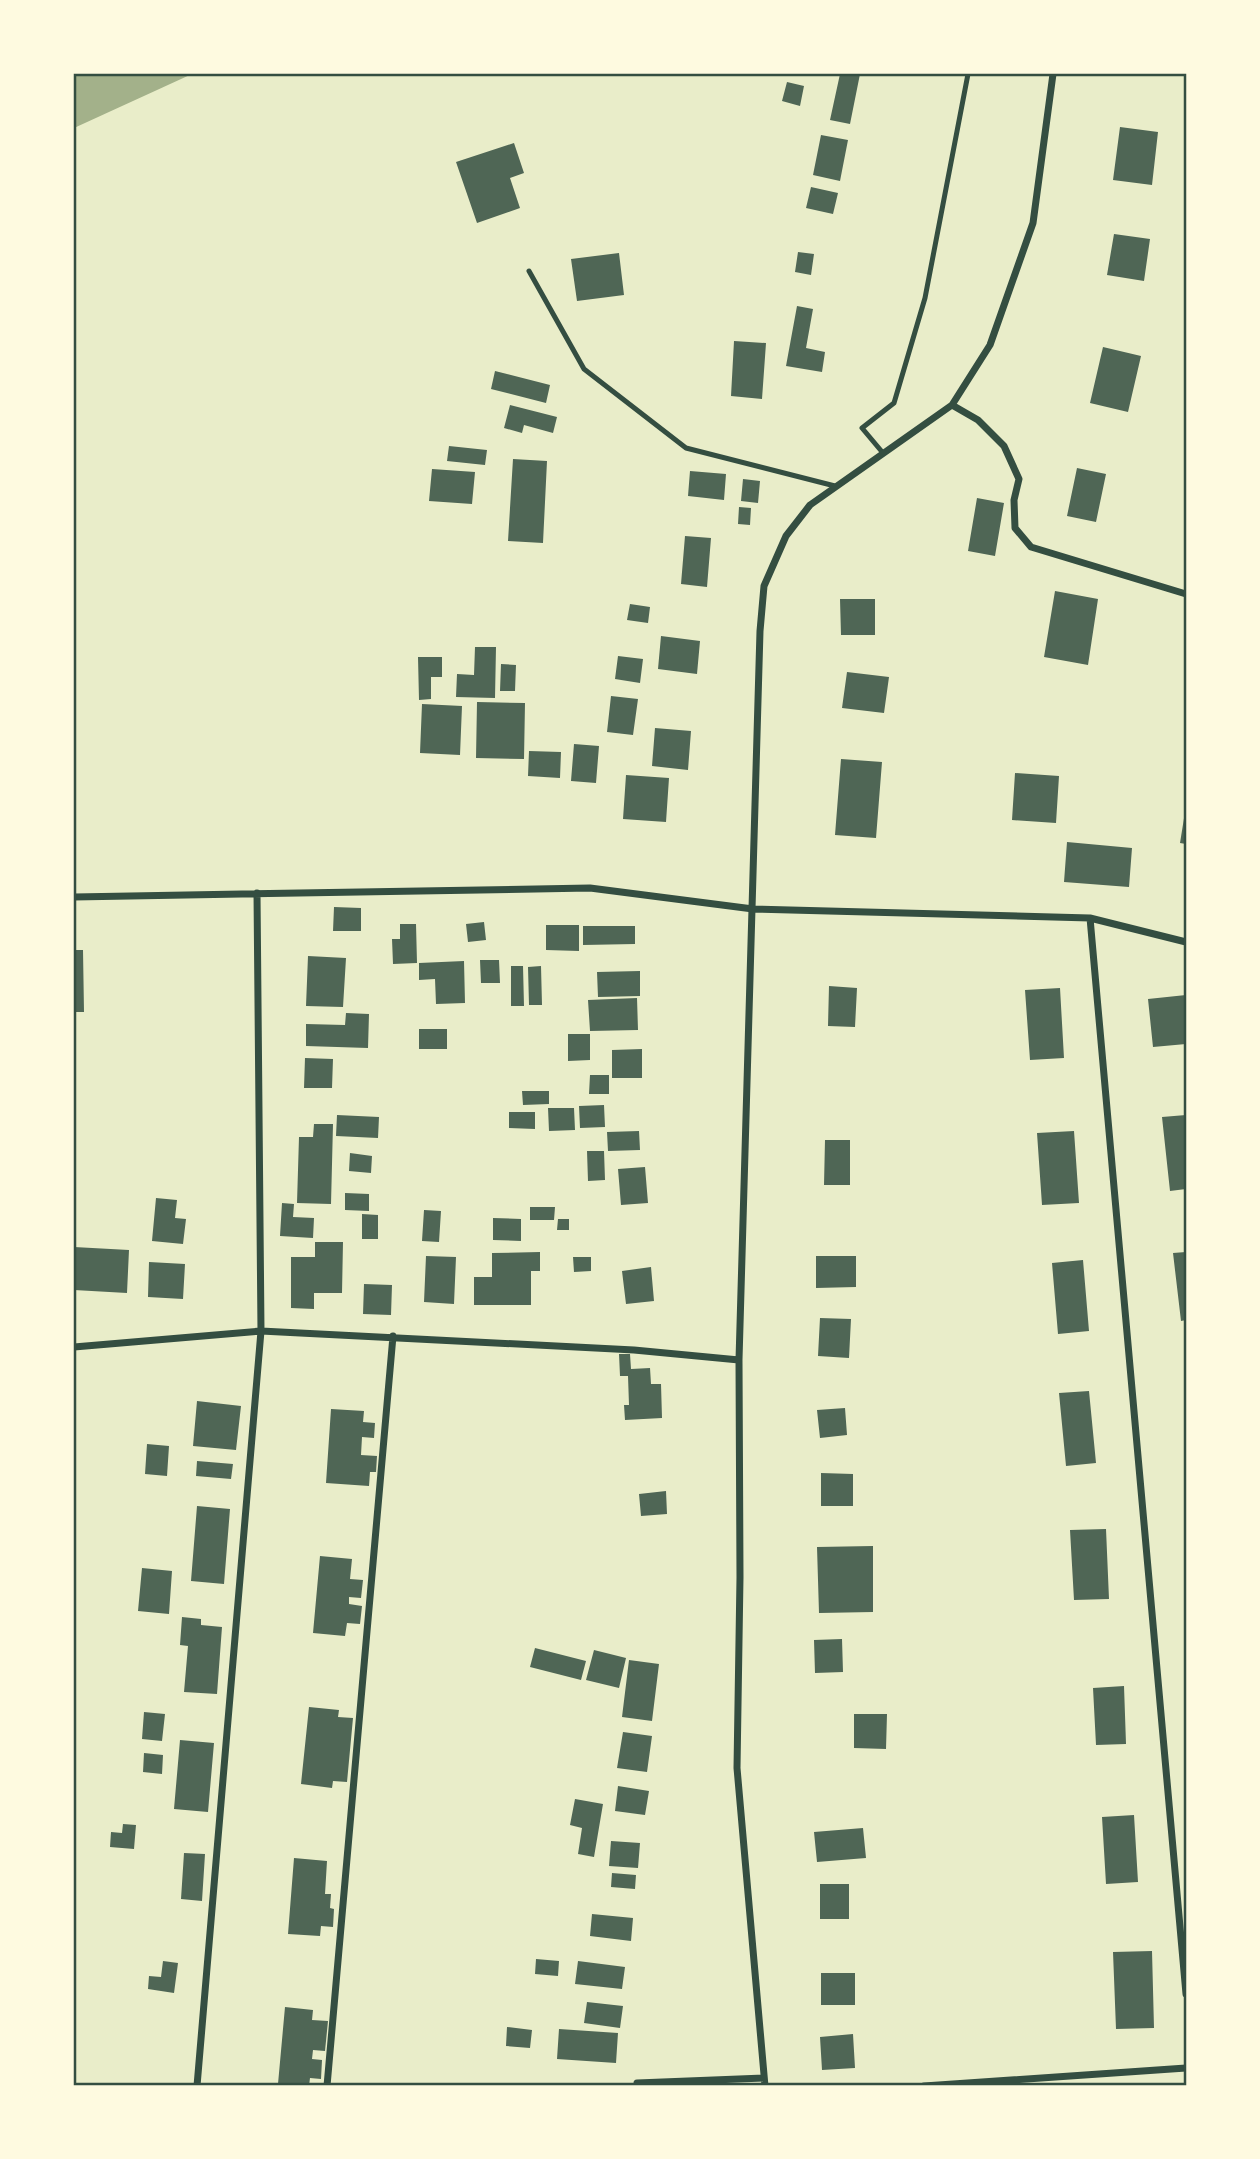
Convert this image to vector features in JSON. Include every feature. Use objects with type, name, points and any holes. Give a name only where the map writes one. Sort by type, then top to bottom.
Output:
[{"type":"street","points":[[637,2085],[765,2082],[737,1768],[739,1360],[760,631],[764,586],[786,536],[810,505],[952,405],[990,345],[1033,223],[1053,74]]},
{"type":"street","points":[[952,405],[978,420],[1004,446],[1019,480],[1014,500],[1016,528],[1031,547],[1186,594]]},
{"type":"street","points":[[74,897],[590,888],[753,909],[1090,918],[1186,942]]},
{"type":"street","points":[[195,2085],[261,1331],[257,894]]},
{"type":"street","points":[[1090,918],[1186,1994]]},
{"type":"street","points":[[74,1346],[261,1331],[634,1350],[739,1360]]},
{"type":"street","points":[[327,2085],[393,1336]]},
{"type":"street","points":[[924,2085],[1186,2068]]},
{"type":"lane","points":[[883,453],[862,428],[894,403],[925,298],[968,74]]},
{"type":"lane","points":[[529,271],[583,369],[686,449],[835,486]]},
{"type":"shaded area","points":[[74,74],[192,74],[74,128]]},
{"type":"building","points":[[840,74],[860,74],[850,124],[830,120]]},
{"type":"building","points":[[787,82],[804,86],[800,106],[782,101]]},
{"type":"building","points":[[1120,127],[1158,132],[1152,185],[1113,180]]},
{"type":"building","points":[[821,135],[848,140],[840,181],[813,175]]},
{"type":"building","points":[[514,143],[524,173],[510,178],[520,208],[477,223],[456,162]]},
{"type":"building","points":[[811,187],[838,193],[833,214],[806,208]]},
{"type":"building","points":[[1114,234],[1150,239],[1144,281],[1107,275]]},
{"type":"building","points":[[798,252],[814,254],[811,275],[795,272]]},
{"type":"building","points":[[619,253],[624,295],[577,301],[571,259]]},
{"type":"building","points":[[797,306],[813,309],[806,348],[825,352],[822,372],[786,366]]},
{"type":"building","points":[[734,341],[766,343],[762,399],[731,396]]},
{"type":"building","points":[[1103,347],[1141,356],[1128,412],[1090,403]]},
{"type":"building","points":[[495,371],[550,385],[546,403],[491,389]]},
{"type":"building","points":[[510,405],[557,417],[553,433],[524,425],[522,433],[504,428]]},
{"type":"building","points":[[449,446],[487,450],[485,465],[447,461]]},
{"type":"building","points":[[513,459],[547,461],[543,543],[508,541]]},
{"type":"building","points":[[1077,468],[1106,474],[1096,522],[1067,516]]},
{"type":"building","points":[[432,469],[475,472],[472,504],[429,501]]},
{"type":"building","points":[[690,471],[726,474],[724,500],[688,496]]},
{"type":"building","points":[[743,479],[760,481],[758,503],[741,501]]},
{"type":"building","points":[[977,498],[1004,503],[995,556],[968,551]]},
{"type":"building","points":[[739,507],[751,508],[750,525],[738,524]]},
{"type":"building","points":[[685,536],[711,538],[707,587],[681,584]]},
{"type":"building","points":[[1055,591],[1098,599],[1088,665],[1044,657]]},
{"type":"building","points":[[840,599],[875,599],[875,635],[841,635]]},
{"type":"building","points":[[630,604],[650,607],[648,623],[627,620]]},
{"type":"building","points":[[661,636],[700,641],[697,674],[658,669]]},
{"type":"building","points":[[475,647],[496,647],[495,698],[456,697],[457,674],[474,675]]},
{"type":"building","points":[[618,656],[643,659],[640,683],[615,679]]},
{"type":"building","points":[[418,657],[442,657],[442,677],[431,677],[431,699],[419,700]]},
{"type":"building","points":[[501,664],[516,665],[515,691],[500,691]]},
{"type":"building","points":[[847,672],[889,677],[884,713],[842,708]]},
{"type":"building","points":[[611,696],[638,699],[633,735],[607,732]]},
{"type":"building","points":[[477,702],[525,703],[524,759],[476,758]]},
{"type":"building","points":[[422,704],[462,706],[460,755],[420,753]]},
{"type":"building","points":[[655,728],[691,731],[688,770],[652,766]]},
{"type":"building","points":[[574,744],[599,746],[596,783],[571,781]]},
{"type":"building","points":[[529,751],[561,752],[560,778],[528,776]]},
{"type":"building","points":[[841,759],[882,762],[876,838],[835,835]]},
{"type":"building","points":[[1015,773],[1059,776],[1056,823],[1012,820]]},
{"type":"building","points":[[626,775],[669,778],[666,822],[623,819]]},
{"type":"building","points":[[1186,812],[1186,844],[1180,843]]},
{"type":"building","points":[[1067,842],[1132,848],[1129,887],[1064,882]]},
{"type":"building","points":[[334,907],[361,908],[361,931],[333,931]]},
{"type":"building","points":[[484,922],[486,940],[468,942],[466,924]]},
{"type":"building","points":[[400,924],[416,924],[417,963],[393,964],[392,939],[400,939]]},
{"type":"building","points":[[546,925],[579,925],[579,951],[546,950]]},
{"type":"building","points":[[583,926],[635,926],[635,944],[583,945]]},
{"type":"building","points":[[74,950],[83,950],[84,1012],[74,1012]]},
{"type":"building","points":[[308,956],[346,958],[343,1007],[306,1006]]},
{"type":"building","points":[[480,960],[499,960],[500,983],[481,983]]},
{"type":"building","points":[[464,961],[465,1003],[436,1004],[435,979],[419,980],[419,963]]},
{"type":"building","points":[[511,966],[523,966],[524,1006],[511,1006]]},
{"type":"building","points":[[541,966],[542,1005],[529,1005],[528,967]]},
{"type":"building","points":[[640,971],[640,996],[598,997],[597,972]]},
{"type":"building","points":[[829,986],[857,988],[855,1027],[828,1026]]},
{"type":"building","points":[[1060,988],[1064,1058],[1030,1060],[1025,990]]},
{"type":"building","points":[[1186,995],[1186,1044],[1153,1047],[1148,999]]},
{"type":"building","points":[[637,998],[638,1030],[590,1031],[588,1000]]},
{"type":"building","points":[[346,1013],[369,1014],[368,1048],[306,1046],[306,1024],[345,1025]]},
{"type":"building","points":[[419,1029],[447,1029],[447,1049],[419,1049]]},
{"type":"building","points":[[568,1034],[590,1034],[590,1060],[568,1061]]},
{"type":"building","points":[[642,1049],[642,1078],[612,1078],[612,1050]]},
{"type":"building","points":[[305,1058],[333,1059],[332,1088],[304,1088]]},
{"type":"building","points":[[590,1075],[609,1075],[609,1094],[589,1094]]},
{"type":"building","points":[[522,1091],[549,1091],[549,1104],[523,1105]]},
{"type":"building","points":[[604,1105],[605,1127],[580,1128],[579,1106]]},
{"type":"building","points":[[548,1108],[574,1108],[575,1130],[549,1131]]},
{"type":"building","points":[[509,1112],[535,1112],[535,1129],[509,1128]]},
{"type":"building","points":[[337,1115],[379,1117],[378,1138],[336,1136]]},
{"type":"building","points":[[1186,1115],[1186,1189],[1170,1191],[1162,1117]]},
{"type":"building","points":[[314,1124],[333,1124],[331,1204],[297,1203],[299,1137],[313,1137]]},
{"type":"building","points":[[639,1131],[640,1150],[608,1151],[607,1132]]},
{"type":"building","points":[[1074,1131],[1079,1203],[1042,1205],[1037,1133]]},
{"type":"building","points":[[825,1140],[850,1140],[850,1185],[824,1185]]},
{"type":"building","points":[[587,1151],[604,1151],[605,1180],[588,1181]]},
{"type":"building","points":[[350,1153],[372,1156],[371,1173],[349,1171]]},
{"type":"building","points":[[645,1167],[648,1203],[621,1205],[618,1169]]},
{"type":"building","points":[[345,1193],[369,1194],[369,1211],[345,1210]]},
{"type":"building","points":[[156,1198],[177,1200],[175,1218],[186,1219],[183,1244],[152,1241]]},
{"type":"building","points":[[282,1203],[294,1204],[293,1217],[314,1218],[313,1238],[280,1236]]},
{"type":"building","points":[[530,1207],[555,1207],[554,1220],[530,1220]]},
{"type":"building","points":[[424,1210],[441,1211],[439,1242],[422,1241]]},
{"type":"building","points":[[362,1214],[378,1215],[378,1239],[362,1239]]},
{"type":"building","points":[[493,1218],[521,1219],[521,1241],[493,1240]]},
{"type":"building","points":[[558,1219],[569,1219],[569,1230],[557,1230]]},
{"type":"building","points":[[315,1242],[343,1242],[342,1293],[314,1293],[314,1309],[291,1308],[291,1257],[315,1257]]},
{"type":"building","points":[[74,1247],[129,1250],[127,1293],[74,1290]]},
{"type":"building","points":[[540,1252],[540,1271],[531,1271],[531,1305],[474,1305],[474,1277],[492,1277],[492,1253]]},
{"type":"building","points":[[1186,1252],[1186,1320],[1181,1321],[1173,1253]]},
{"type":"building","points":[[426,1256],[456,1257],[454,1304],[424,1302]]},
{"type":"building","points":[[816,1256],[856,1256],[856,1287],[816,1288]]},
{"type":"building","points":[[573,1257],[591,1257],[591,1271],[574,1272]]},
{"type":"building","points":[[1083,1260],[1089,1331],[1058,1334],[1052,1263]]},
{"type":"building","points":[[149,1262],[185,1264],[183,1299],[148,1297]]},
{"type":"building","points":[[651,1267],[654,1301],[626,1304],[622,1271]]},
{"type":"building","points":[[364,1284],[392,1285],[391,1315],[363,1314]]},
{"type":"building","points":[[820,1318],[851,1319],[849,1358],[818,1356]]},
{"type":"building","points":[[619,1354],[630,1354],[631,1369],[650,1368],[651,1384],[661,1384],[662,1418],[625,1420],[624,1405],[629,1405],[628,1376],[620,1376]]},
{"type":"building","points":[[1089,1391],[1096,1463],[1066,1466],[1059,1393]]},
{"type":"building","points":[[197,1401],[241,1406],[236,1450],[193,1446]]},
{"type":"building","points":[[845,1408],[847,1435],[820,1438],[817,1410]]},
{"type":"building","points":[[331,1409],[364,1411],[363,1422],[375,1423],[374,1438],[362,1437],[361,1455],[377,1456],[376,1472],[370,1472],[369,1486],[326,1483]]},
{"type":"building","points":[[147,1444],[169,1446],[167,1476],[145,1474]]},
{"type":"building","points":[[197,1461],[233,1464],[231,1479],[196,1476]]},
{"type":"building","points":[[821,1473],[853,1474],[853,1506],[821,1506]]},
{"type":"building","points":[[666,1491],[667,1514],[641,1516],[639,1494]]},
{"type":"building","points":[[197,1506],[230,1509],[224,1584],[191,1581]]},
{"type":"building","points":[[1106,1529],[1109,1599],[1074,1600],[1070,1530]]},
{"type":"building","points":[[873,1546],[873,1612],[819,1613],[817,1547]]},
{"type":"building","points":[[320,1556],[352,1559],[350,1579],[363,1580],[361,1598],[349,1597],[349,1604],[362,1606],[360,1624],[347,1623],[345,1636],[313,1633]]},
{"type":"building","points":[[142,1568],[172,1571],[169,1614],[138,1611]]},
{"type":"building","points":[[182,1617],[201,1619],[201,1625],[222,1627],[217,1694],[184,1692],[188,1646],[180,1645]]},
{"type":"building","points":[[842,1639],[843,1672],[815,1673],[814,1640]]},
{"type":"building","points":[[535,1648],[586,1661],[581,1680],[530,1667]]},
{"type":"building","points":[[594,1650],[626,1658],[619,1688],[586,1680]]},
{"type":"building","points":[[629,1660],[659,1664],[652,1721],[622,1717]]},
{"type":"building","points":[[1124,1686],[1126,1744],[1096,1745],[1093,1688]]},
{"type":"building","points":[[309,1707],[339,1710],[338,1717],[353,1718],[347,1782],[333,1781],[332,1788],[301,1784]]},
{"type":"building","points":[[144,1712],[165,1714],[162,1741],[142,1739]]},
{"type":"building","points":[[854,1714],[887,1714],[886,1749],[854,1748]]},
{"type":"building","points":[[623,1732],[652,1736],[647,1772],[617,1768]]},
{"type":"building","points":[[180,1740],[214,1743],[208,1812],[174,1809]]},
{"type":"building","points":[[144,1753],[163,1755],[162,1774],[143,1772]]},
{"type":"building","points":[[618,1786],[649,1791],[645,1815],[615,1811]]},
{"type":"building","points":[[575,1799],[603,1804],[594,1857],[578,1854],[582,1828],[570,1825]]},
{"type":"building","points":[[1134,1815],[1138,1882],[1106,1884],[1102,1817]]},
{"type":"building","points":[[123,1824],[136,1825],[134,1849],[110,1847],[111,1832],[122,1833]]},
{"type":"building","points":[[863,1828],[866,1858],[817,1862],[814,1832]]},
{"type":"building","points":[[611,1841],[640,1843],[638,1868],[609,1866]]},
{"type":"building","points":[[184,1853],[205,1854],[202,1901],[181,1899]]},
{"type":"building","points":[[294,1858],[327,1861],[325,1894],[331,1894],[333,1927],[321,1926],[320,1936],[288,1934]]},
{"type":"building","points":[[612,1873],[636,1875],[635,1889],[611,1887]]},
{"type":"building","points":[[820,1884],[849,1884],[849,1919],[820,1919]]},
{"type":"building","points":[[592,1914],[633,1918],[631,1941],[590,1936]]},
{"type":"building","points":[[1152,1951],[1154,2028],[1116,2029],[1113,1952]]},
{"type":"building","points":[[536,1959],[559,1961],[558,1976],[535,1974]]},
{"type":"building","points":[[163,1961],[178,1963],[174,1993],[148,1989],[149,1976],[161,1977]]},
{"type":"building","points":[[578,1961],[625,1967],[622,1989],[575,1984]]},
{"type":"building","points":[[821,1973],[855,1973],[855,2005],[821,2005]]},
{"type":"building","points":[[587,2002],[623,2006],[620,2028],[584,2023]]},
{"type":"building","points":[[285,2007],[313,2010],[312,2020],[328,2021],[325,2051],[313,2050],[312,2059],[322,2060],[321,2079],[310,2078],[309,2086],[278,2084]]},
{"type":"building","points":[[507,2027],[532,2030],[530,2048],[506,2046]]},
{"type":"building","points":[[559,2029],[618,2033],[616,2063],[557,2059]]},
{"type":"building","points":[[853,2034],[855,2068],[822,2070],[820,2037]]}]
